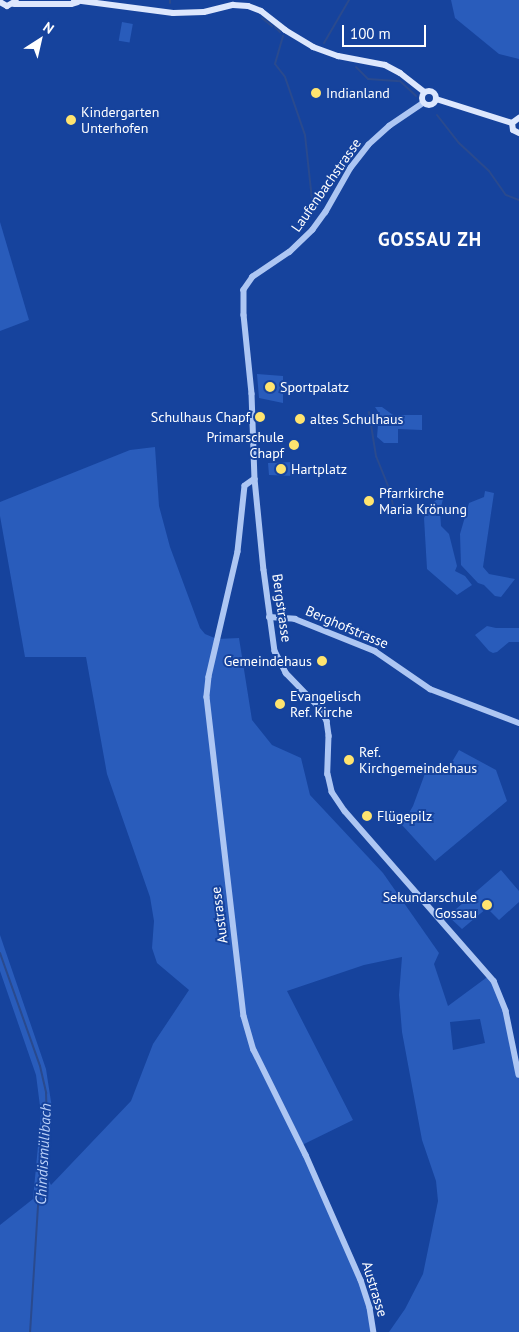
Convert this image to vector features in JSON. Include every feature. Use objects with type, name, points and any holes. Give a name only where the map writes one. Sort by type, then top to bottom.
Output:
[{"type":"main road","points":[[1,4],[7,6],[15,2],[71,4],[76,1],[156,12],[188,13],[209,12],[244,2],[260,11],[291,34],[313,46],[338,56],[385,65],[400,72],[424,92],[432,91],[436,99],[512,122],[519,118]]},
{"type":"main road","points":[[424,92],[422,97],[424,103],[432,105],[436,99]]},
{"type":"main road","points":[[512,122],[513,130],[519,133]]},
{"type":"street","name":"Laufenbachstrasse","points":[[248,282],[264,268],[290,252],[313,230],[326,212],[351,168],[369,145],[390,126],[424,103]]},
{"type":"street","name":"Bergstrasse","points":[[248,282],[243,299],[252,386],[255,479],[269,617],[275,651],[282,667],[291,680],[319,707],[326,721],[329,736],[328,774],[336,798],[494,981],[506,1011],[519,1075]]},
{"type":"street","name":"Austrasse","points":[[255,479],[245,486],[238,552],[212,662],[207,697],[244,1021],[254,1050],[302,1145],[358,1272],[368,1302],[374,1332]]},
{"type":"street","name":"Berghofstrasse","points":[[269,617],[295,619],[375,650],[430,689],[519,723]]},
{"type":"shaded area","points":[[451,0],[519,0],[519,59],[499,54],[455,18]]},
{"type":"shaded area","points":[[122,22],[133,24],[130,43],[119,41]]},
{"type":"shaded area","points":[[0,222],[29,320],[0,331]]},
{"type":"shaded area","name":"Sportpalatz","points":[[257,374],[283,376],[283,403],[259,398]]},
{"type":"shaded area","points":[[375,407],[382,407],[393,415],[422,415],[422,430],[398,429],[398,443],[384,443],[377,437],[379,413]]},
{"type":"shaded area","points":[[155,447],[159,506],[170,547],[200,628],[205,634],[217,639],[239,638],[252,720],[272,745],[301,758],[310,795],[383,873],[439,953],[434,964],[448,1006],[490,975],[499,990],[519,1075],[519,1332],[389,1332],[405,1309],[423,1274],[438,1201],[436,1181],[422,1140],[402,1032],[399,995],[402,957],[364,965],[287,991],[353,1120],[302,1145],[364,1288],[374,1332],[0,1332],[0,1225],[33,1199],[41,1114],[36,1075],[0,971],[0,935],[46,1069],[52,1108],[48,1179],[51,1185],[131,1101],[153,1044],[189,990],[157,963],[152,948],[154,921],[150,897],[107,774],[86,657],[25,657],[0,516],[0,502],[130,450]],"holes":[[[480,1019],[485,1043],[453,1050],[450,1022]]]},
{"type":"shaded area","name":"Hartplatz","points":[[293,462],[294,476],[269,475],[268,463]]},
{"type":"shaded area","points":[[485,491],[494,493],[483,567],[489,574],[515,579],[501,597],[495,596],[484,585],[478,583],[461,565],[460,534],[469,503],[484,497]]},
{"type":"shaded area","points":[[438,498],[443,499],[440,511],[441,526],[449,534],[457,566],[455,571],[465,576],[472,585],[457,595],[427,569],[424,518],[429,507]]},
{"type":"shaded area","points":[[487,626],[519,628],[519,642],[509,642],[497,652],[489,651],[475,635]]},
{"type":"shaded area","points":[[459,750],[496,770],[507,801],[435,861],[402,825],[413,806],[427,768],[446,772]]},
{"type":"shaded area","points":[[501,870],[519,891],[519,902],[499,920],[487,908],[462,929],[448,916]]},
{"type":"waterway","points":[[324,43],[349,0]]},
{"type":"waterway","points":[[262,18],[272,26]]},
{"type":"waterway","points":[[275,27],[280,32]]},
{"type":"waterway","points":[[283,36],[275,64],[285,77],[305,135],[312,199]]},
{"type":"waterway","points":[[356,67],[368,79],[400,81],[416,96]]},
{"type":"waterway","points":[[437,115],[459,143],[489,171],[506,195],[519,200]]},
{"type":"waterway","points":[[313,206],[314,212]]},
{"type":"waterway","points":[[369,412],[376,456],[390,490],[393,505]]},
{"type":"waterway","name":"Chindismülibach","points":[[0,953],[40,1066],[46,1093],[47,1119],[38,1206],[30,1332]]},
{"type":"place","name":"Indianland","points":[[316,93]]},
{"type":"place","name":"Kindergarten Unterhofen","points":[[71,120]]},
{"type":"place","name":"Sportpalatz","points":[[270,387]]},
{"type":"place","name":"Schulhaus Chapf","points":[[260,417]]},
{"type":"place","name":"altes Schulhaus","points":[[300,419]]},
{"type":"place","name":"Primarschule Chapf","points":[[294,445]]},
{"type":"place","name":"Hartplatz","points":[[281,469]]},
{"type":"place","name":"Pfarrkirche Maria Krönung","points":[[369,501]]},
{"type":"place","name":"Gemeindehaus","points":[[322,661]]},
{"type":"place","name":"Evangelisch Ref. Kirche","points":[[280,704]]},
{"type":"place","name":"Ref. Kirchgemeindehaus","points":[[349,760]]},
{"type":"place","name":"Flügepilz","points":[[367,816]]},
{"type":"place","name":"Sekundarschule Gossau","points":[[487,905]]},
{"type":"district","name":"GOSSAU ZH","points":[[430,240]]}]
